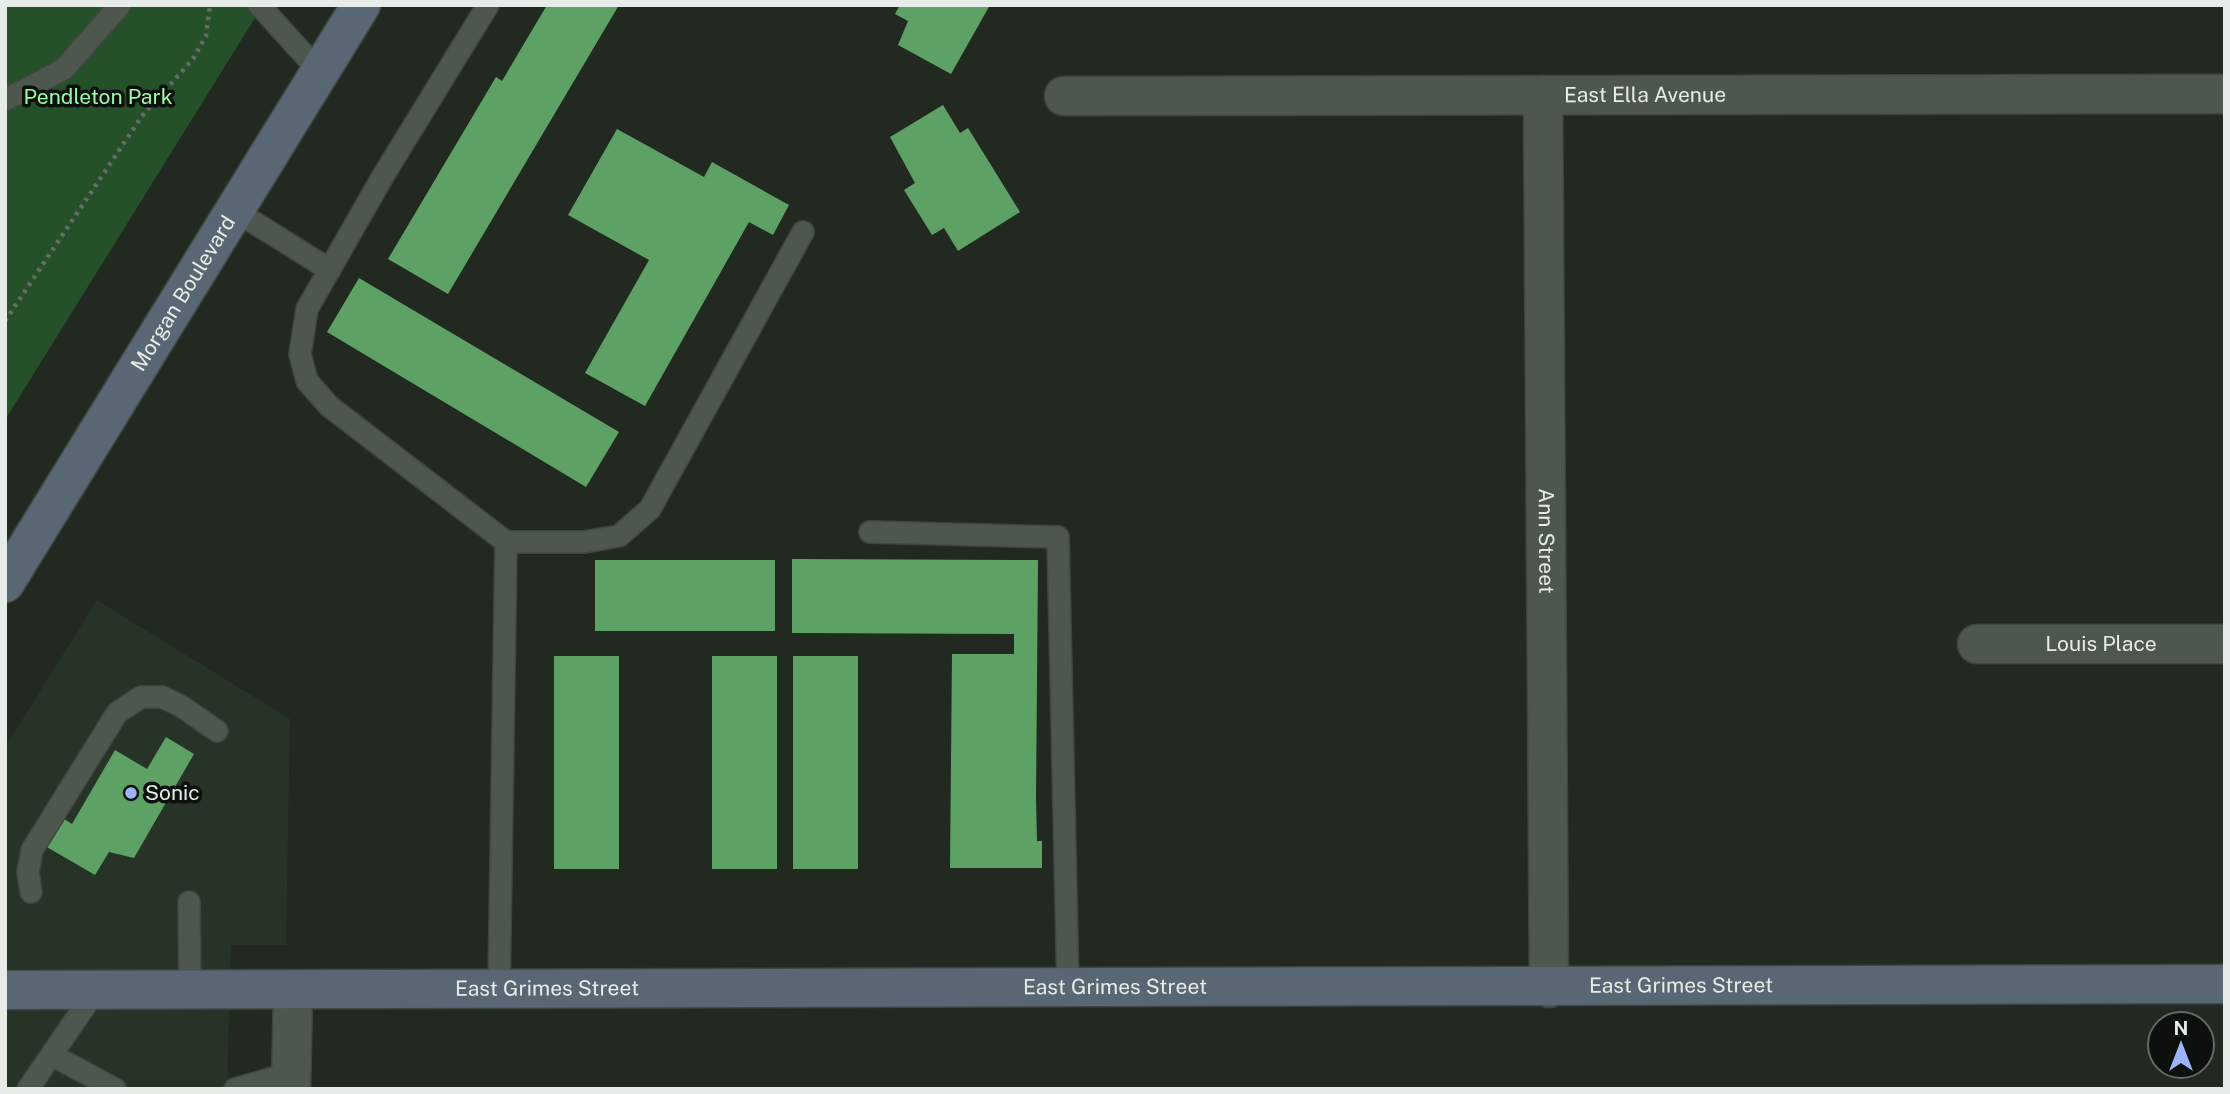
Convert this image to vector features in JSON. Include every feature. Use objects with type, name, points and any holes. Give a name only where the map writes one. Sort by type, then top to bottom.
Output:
[{"type":"street","name":"Morgan Boulevard","points":[[5,583],[360,5]]},
{"type":"street","name":"East Ella Avenue","points":[[1064,96],[2225,94]]},
{"type":"street","name":"Ann Street","points":[[1543,95],[1549,988]]},
{"type":"street","name":"Louis Place","points":[[1977,644],[2225,643]]},
{"type":"street","name":"East Grimes Street","points":[[5,990],[292,992],[2225,984]]},
{"type":"street","points":[[291,1081],[292,992]]},
{"type":"lane","points":[[5,100],[64,69],[120,5]]},
{"type":"lane","points":[[259,5],[319,71]]},
{"type":"lane","points":[[488,5],[383,176],[307,309],[300,354],[307,381],[329,406],[506,542],[584,542],[619,536],[650,509],[803,232]]},
{"type":"lane","points":[[234,210],[330,270]]},
{"type":"lane","points":[[870,532],[1058,537],[1068,989]]},
{"type":"lane","points":[[499,991],[506,542]]},
{"type":"lane","points":[[31,892],[28,872],[32,850],[117,713],[141,697],[162,697],[181,706],[217,731]]},
{"type":"lane","points":[[189,902],[190,991]]},
{"type":"lane","points":[[28,1089],[96,990]]},
{"type":"lane","points":[[52,1055],[115,1089]]},
{"type":"lane","points":[[235,1089],[291,1081]]},
{"type":"path","points":[[5,321],[142,117],[193,59],[206,36],[210,5]]},
{"type":"shaded area","points":[[97,600],[290,719],[286,945],[231,945],[227,1089],[5,1089],[5,747]]},
{"type":"green space","name":"Pendleton Park","points":[[5,5],[263,5],[5,420]]},
{"type":"building","points":[[547,5],[619,5],[448,294],[388,259],[496,77],[502,81]]},
{"type":"building","points":[[900,5],[990,5],[951,74],[898,45],[908,21],[895,14]]},
{"type":"building","points":[[943,105],[960,133],[968,128],[1020,212],[958,251],[944,228],[932,235],[904,190],[915,183],[890,137]]},
{"type":"building","points":[[617,129],[704,177],[712,162],[789,205],[773,235],[749,222],[645,406],[585,373],[649,260],[568,215]]},
{"type":"building","points":[[359,278],[619,432],[586,487],[327,332]]},
{"type":"building","points":[[792,559],[1038,560],[1036,798],[1037,841],[1042,841],[1042,868],[950,868],[952,654],[1014,654],[1014,634],[792,633]]},
{"type":"building","points":[[595,560],[775,560],[775,631],[595,631]]},
{"type":"building","points":[[554,656],[619,656],[619,869],[554,869]]},
{"type":"building","points":[[712,656],[777,656],[777,869],[712,869]]},
{"type":"building","points":[[793,656],[858,656],[858,869],[793,869]]},
{"type":"building","name":"Sonic","points":[[166,737],[194,754],[134,858],[109,852],[95,875],[45,846],[61,817],[72,824],[115,750],[147,769]]},
{"type":"place","name":"Sonic","points":[[131,793]]}]
